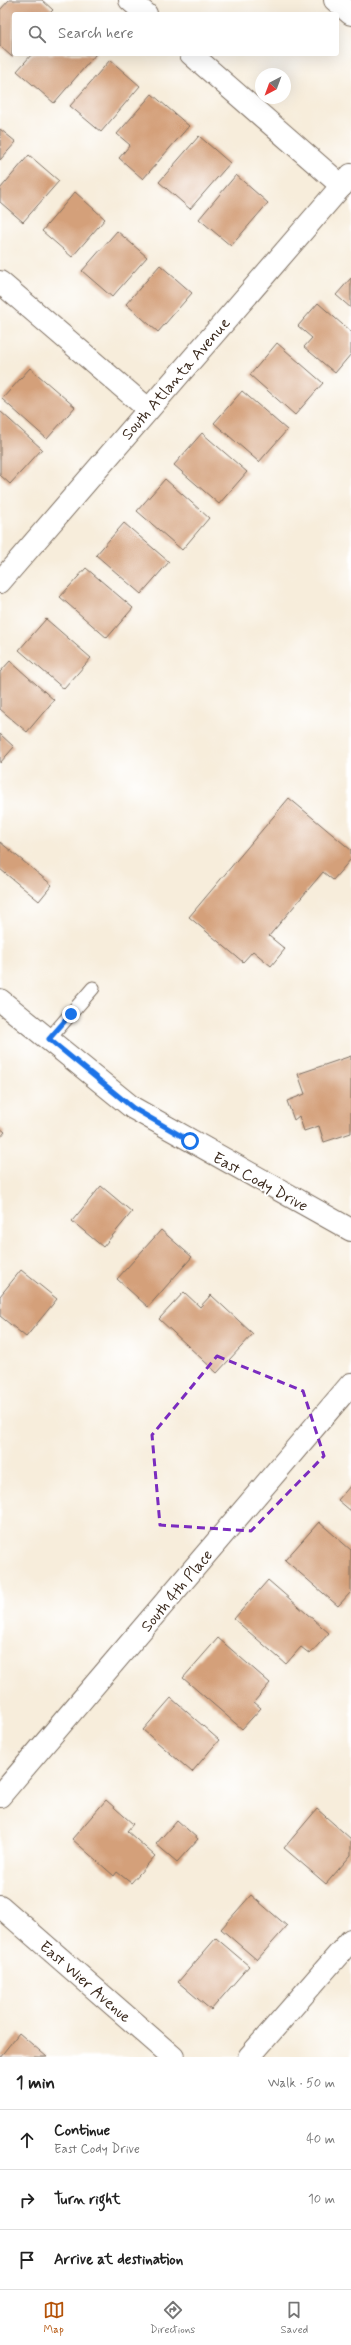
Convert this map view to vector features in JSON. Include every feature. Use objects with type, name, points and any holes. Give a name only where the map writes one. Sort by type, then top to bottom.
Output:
[{"type":"street","points":[[130,0],[144,12]]},
{"type":"street","points":[[335,0],[351,14]]},
{"type":"street","points":[[193,56],[346,180]]},
{"type":"street","name":"South Atlanta Avenue","points":[[0,582],[346,180]]},
{"type":"street","points":[[0,282],[148,410]]},
{"type":"street","name":"East Cody Drive","points":[[0,1000],[133,1108],[351,1230]]},
{"type":"street","name":"South 4th Place","points":[[0,1796],[351,1384]]},
{"type":"street","name":"East Wier Avenue","points":[[0,1906],[160,2053]]},
{"type":"street","points":[[249,2057],[351,1940]]},
{"type":"lane","points":[[49,1039],[93,988]]},
{"type":"highlighted area","points":[[217,1356],[303,1391],[324,1456],[251,1531],[160,1525],[152,1435]]},
{"type":"building","points":[[9,0],[42,0],[53,10],[51,12],[12,12],[12,57],[0,46],[0,10]]},
{"type":"building","points":[[30,56],[94,56],[54,103],[17,71]]},
{"type":"building","points":[[110,60],[140,86],[101,132],[70,106]]},
{"type":"building","points":[[152,94],[189,126],[143,179],[119,158],[130,145],[117,134]]},
{"type":"building","points":[[0,129],[16,142],[0,160]]},
{"type":"building","points":[[199,136],[230,163],[190,209],[159,182]]},
{"type":"building","points":[[29,155],[59,181],[23,222],[0,202],[0,189]]},
{"type":"building","points":[[236,175],[268,203],[231,246],[199,219]]},
{"type":"building","points":[[75,192],[105,219],[72,257],[42,231]]},
{"type":"building","points":[[117,231],[147,257],[112,297],[82,271]]},
{"type":"building","points":[[160,265],[192,293],[158,332],[126,304]]},
{"type":"building","points":[[351,278],[351,308],[336,295]]},
{"type":"building","points":[[318,303],[351,332],[351,354],[335,373],[304,347],[312,338],[298,326]]},
{"type":"building","points":[[277,343],[323,383],[295,415],[250,375]]},
{"type":"building","points":[[30,368],[75,407],[47,439],[2,399]]},
{"type":"building","points":[[242,391],[287,430],[259,462],[214,423]]},
{"type":"building","points":[[0,411],[42,449],[10,484],[0,475]]},
{"type":"building","points":[[202,433],[247,472],[219,504],[174,465]]},
{"type":"building","points":[[165,479],[209,518],[182,550],[137,511]]},
{"type":"building","points":[[124,523],[169,562],[141,594],[96,555]]},
{"type":"building","points":[[86,568],[133,608],[107,638],[60,597]]},
{"type":"building","points":[[46,619],[91,658],[64,689],[19,650]]},
{"type":"building","points":[[10,661],[54,700],[27,732],[0,709],[0,672]]},
{"type":"building","points":[[0,734],[14,747],[0,763]]},
{"type":"building","points":[[289,798],[351,850],[351,859],[333,880],[323,872],[269,936],[285,949],[271,966],[253,951],[243,962],[189,917]]},
{"type":"building","points":[[0,842],[52,885],[39,901],[0,869]]},
{"type":"building","points":[[351,1056],[351,1133],[324,1142],[319,1126],[304,1131],[299,1116],[294,1120],[287,1101],[305,1094],[298,1074]]},
{"type":"building","points":[[0,1128],[5,1132],[0,1138]]},
{"type":"building","points":[[101,1186],[132,1212],[103,1247],[72,1221]]},
{"type":"building","points":[[161,1230],[192,1257],[148,1307],[117,1279]]},
{"type":"building","points":[[21,1270],[57,1299],[26,1337],[0,1316],[0,1296]]},
{"type":"building","points":[[184,1292],[200,1307],[211,1295],[253,1334],[217,1373],[159,1319]]},
{"type":"building","points":[[351,1485],[351,1511],[338,1500]]},
{"type":"building","points":[[319,1522],[351,1550],[351,1592],[338,1606],[285,1560]]},
{"type":"building","points":[[268,1580],[329,1633],[310,1654],[301,1647],[286,1664],[234,1619]]},
{"type":"building","points":[[218,1638],[270,1683],[254,1702],[261,1708],[242,1729],[183,1678]]},
{"type":"building","points":[[171,1698],[219,1740],[192,1772],[143,1730]]},
{"type":"building","points":[[106,1800],[133,1824],[127,1831],[155,1856],[131,1883],[117,1872],[114,1876],[72,1839]]},
{"type":"building","points":[[317,1809],[351,1839],[351,1855],[326,1884],[284,1848]]},
{"type":"building","points":[[177,1820],[198,1839],[177,1862],[156,1844]]},
{"type":"building","points":[[251,1895],[287,1926],[257,1960],[221,1929]]},
{"type":"building","points":[[216,1938],[249,1966],[211,2010],[178,1982]]},
{"type":"building","points":[[19,2033],[47,2057],[0,2057]]},
{"type":"route","points":[[71,1014],[49,1039],[133,1108],[190,1141]]}]
